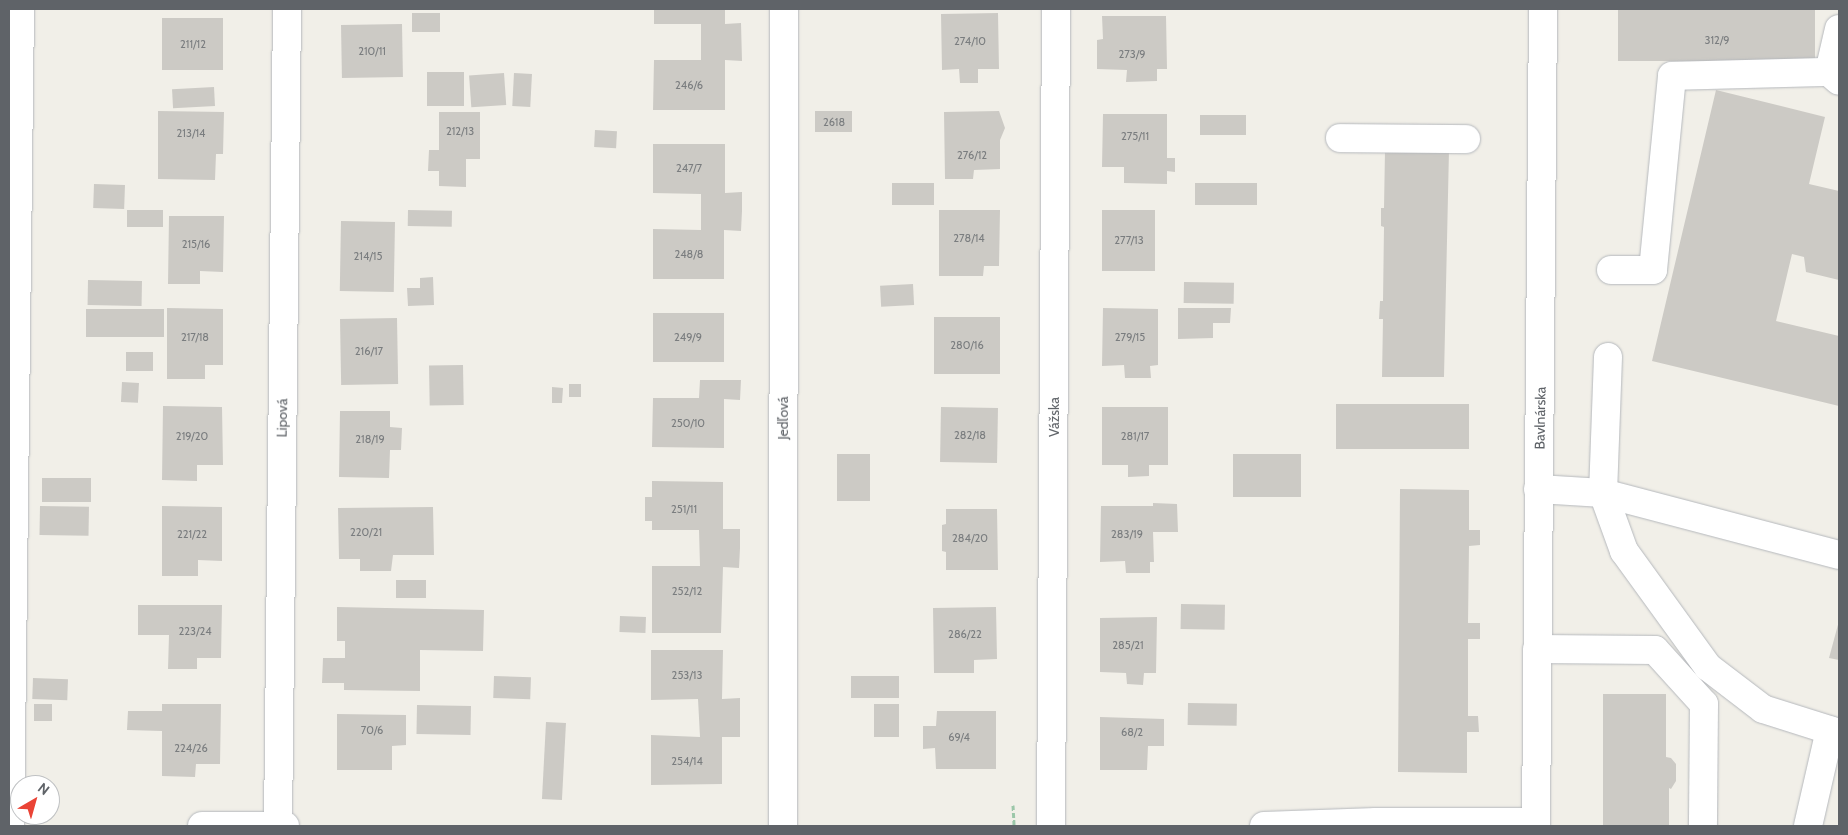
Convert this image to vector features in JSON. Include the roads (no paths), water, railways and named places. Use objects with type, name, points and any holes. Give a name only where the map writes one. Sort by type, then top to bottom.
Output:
[{"type":"street","points":[[10,826],[20,9]]},
{"type":"street","name":"Lipová","points":[[278,826],[287,9]]},
{"type":"street","name":"Jedľová","points":[[783,826],[784,9]]},
{"type":"street","name":"Vážska","points":[[1051,826],[1056,9]]},
{"type":"street","name":"Bavlnárska","points":[[1536,824],[1543,9]]},
{"type":"street","points":[[1611,270],[1653,270],[1672,76],[1834,76],[1839,29]]},
{"type":"street","points":[[1340,138],[1466,139]]},
{"type":"street","points":[[1608,358],[1603,493],[1624,551],[1708,667],[1763,709],[1835,732],[1808,826]]},
{"type":"street","points":[[1538,489],[1603,493],[1839,555]]},
{"type":"street","points":[[1537,649],[1655,650],[1704,704],[1703,826]]},
{"type":"street","points":[[1264,826],[1376,822],[1536,824]]},
{"type":"street","points":[[202,826],[285,826]]}]
